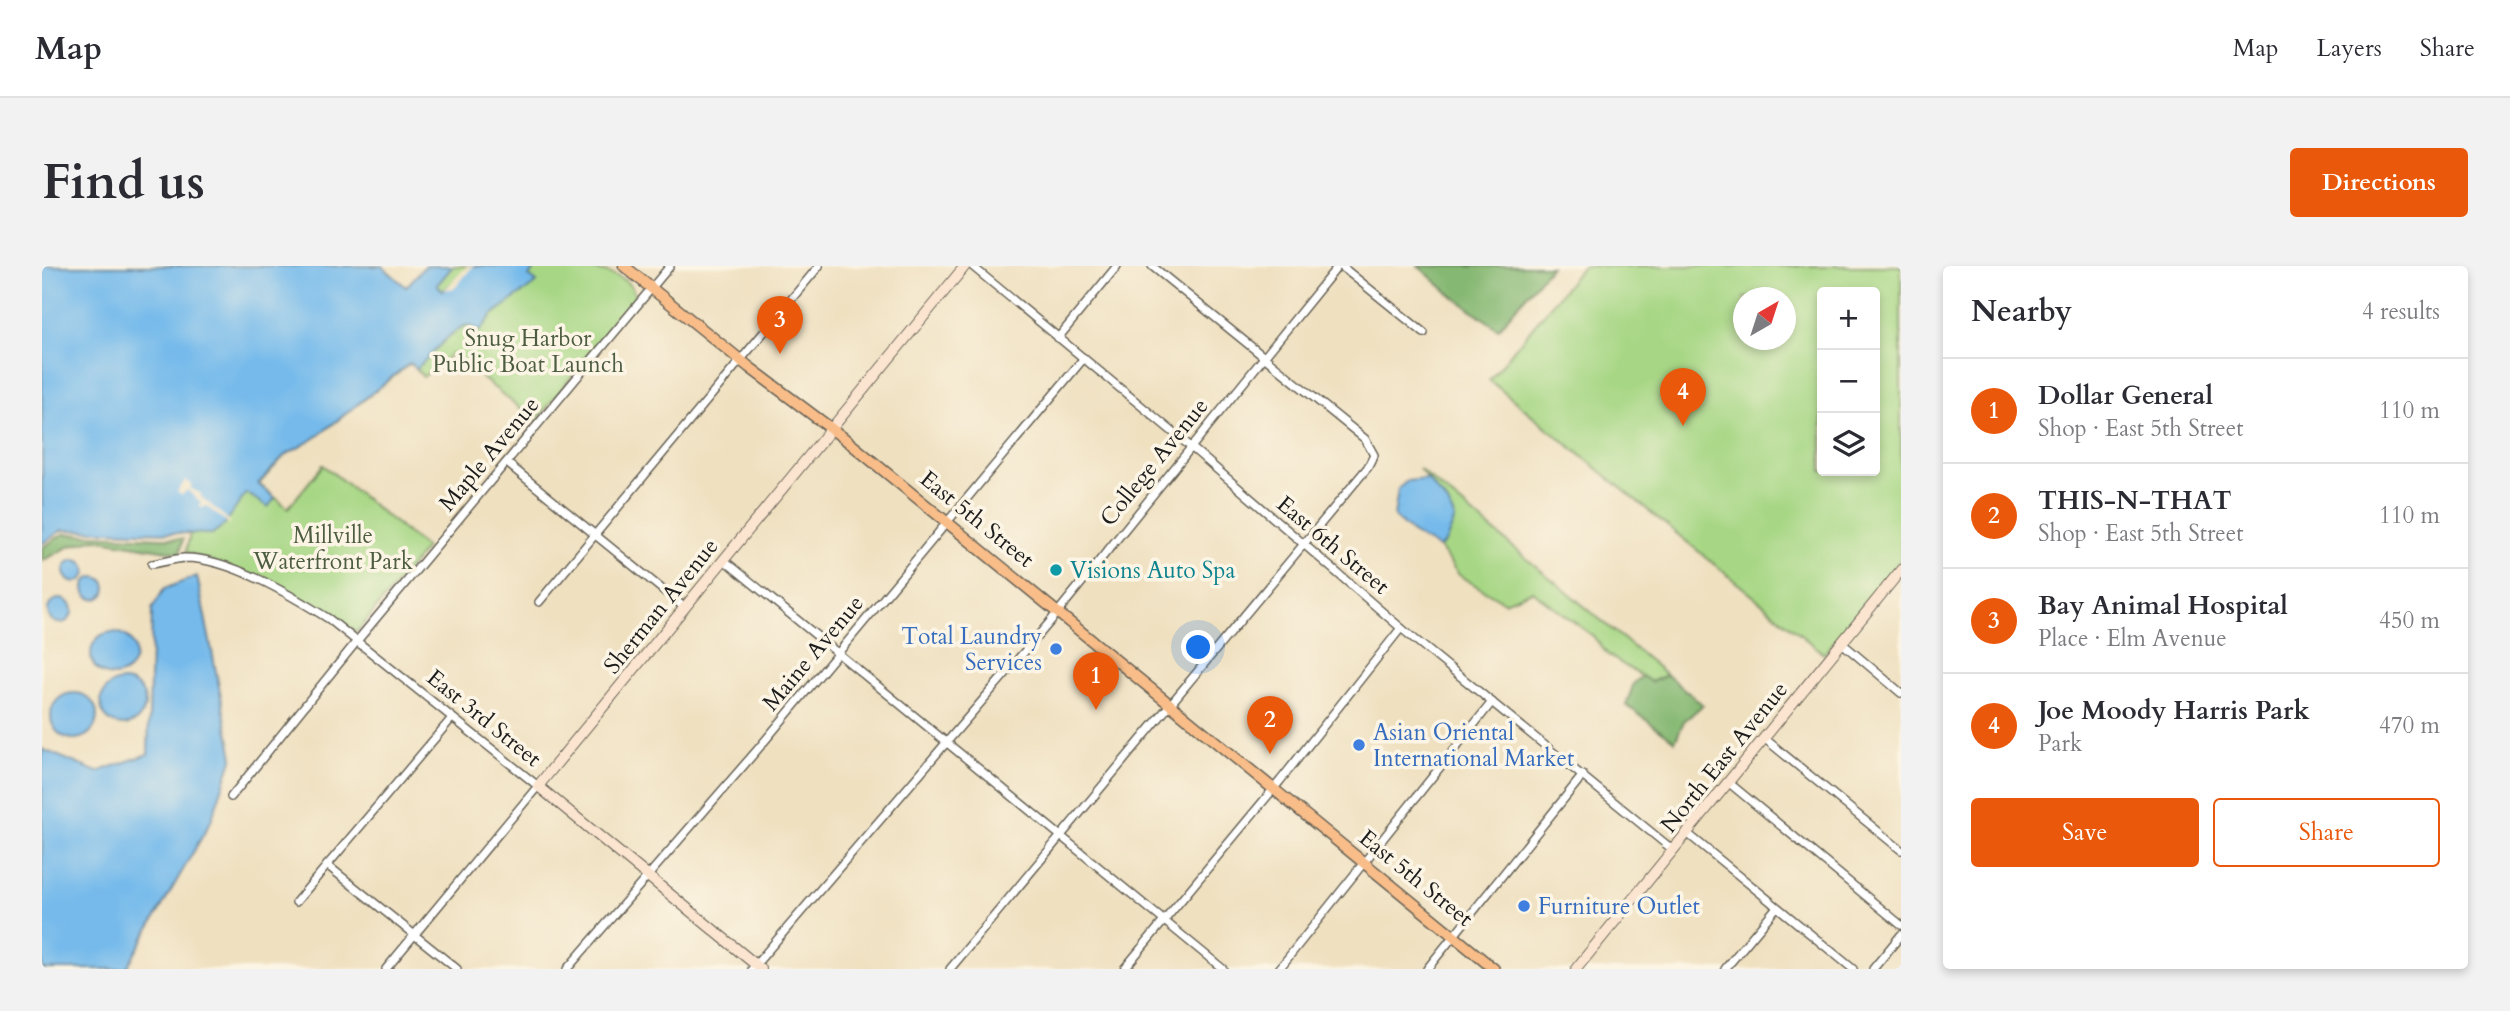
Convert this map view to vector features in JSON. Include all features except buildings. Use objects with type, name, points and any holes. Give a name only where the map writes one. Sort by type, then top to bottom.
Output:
[{"type":"main road","name":"East 5th Street","points":[[624,266],[741,361],[832,429],[1494,969]]},
{"type":"street","name":"Maple Avenue","points":[[231,797],[357,641],[670,266]]},
{"type":"street","points":[[539,603],[819,266]]},
{"type":"street","name":"Sherman Avenue","points":[[386,969],[965,266]]},
{"type":"street","name":"East 6th Street","points":[[972,266],[1191,447],[1401,628],[1673,850]]},
{"type":"street","points":[[1058,338],[1116,266]]},
{"type":"street","points":[[950,969],[1063,838],[1301,544],[1368,467],[1374,455],[1365,439],[1152,266]]},
{"type":"street","points":[[1339,266],[1424,333]]},
{"type":"street","name":"College Avenue","points":[[756,967],[1057,612],[1339,266]]},
{"type":"street","name":"Maine Avenue","points":[[567,969],[649,877],[1084,358]]},
{"type":"street","points":[[507,463],[685,608]]},
{"type":"street","name":"East 3rd Street","points":[[152,564],[194,559],[237,570],[317,611],[538,786],[756,967]]},
{"type":"street","points":[[724,560],[1223,969]]},
{"type":"street","name":"North East Avenue","points":[[1576,969],[1900,574]]},
{"type":"street","points":[[1124,969],[1273,789],[1401,628]]},
{"type":"street","points":[[1842,643],[1901,693]]},
{"type":"street","points":[[1279,969],[1492,702]]},
{"type":"street","points":[[296,902],[452,718]]},
{"type":"street","points":[[1764,738],[1901,850]]},
{"type":"street","points":[[1427,969],[1583,775]]},
{"type":"street","points":[[1728,782],[1901,925]]},
{"type":"street","points":[[1687,833],[1853,969]]},
{"type":"street","points":[[327,865],[457,969]]},
{"type":"street","points":[[1725,969],[1776,908]]},
{"type":"street","points":[[1873,969],[1901,935]]},
{"type":"green space","points":[[444,266],[471,266],[456,292],[427,291]]},
{"type":"green space","points":[[537,266],[564,266],[611,274],[632,287],[635,298],[536,421],[452,354],[423,377],[411,363],[315,438],[284,456],[259,484],[288,508],[323,465],[426,548],[357,632],[285,588],[186,552],[190,534],[125,466],[463,316],[480,331],[492,315],[536,282],[529,276]]},
{"type":"green space","points":[[1418,266],[1551,266],[1498,329],[1450,294]]},
{"type":"green space","points":[[1583,266],[1901,266],[1901,559],[1824,654],[1489,380]]},
{"type":"green space","points":[[1419,469],[1667,675],[1651,682],[1608,655],[1593,636],[1532,591],[1504,602],[1460,576],[1439,548],[1446,541],[1448,503]]},
{"type":"green space","points":[[63,534],[183,539],[180,553],[95,539],[70,546],[42,561],[42,548]]},
{"type":"green space","points":[[1667,675],[1703,705],[1684,721],[1675,741],[1626,705],[1634,683],[1642,676],[1651,682]]},
{"type":"water","points":[[42,266],[382,266],[406,287],[425,266],[453,266],[437,285],[443,291],[471,266],[537,266],[529,276],[537,282],[492,315],[480,331],[468,325],[455,331],[416,369],[410,363],[315,438],[284,456],[258,484],[275,498],[268,507],[246,493],[224,525],[212,534],[62,530],[42,544]]},
{"type":"water","points":[[1427,479],[1448,503],[1455,519],[1446,541],[1439,548],[1412,533],[1394,517],[1398,489],[1407,481]]},
{"type":"water","points":[[75,560],[83,563],[86,571],[83,579],[75,582],[67,579],[64,571],[67,563]]},
{"type":"water","points":[[197,576],[233,757],[211,821],[126,969],[42,969],[42,749],[97,772],[148,754],[152,609],[164,589]]},
{"type":"water","points":[[95,577],[105,584],[106,588],[99,598],[95,599],[85,592],[84,588],[91,578]]},
{"type":"water","points":[[60,599],[71,606],[72,611],[65,622],[60,623],[49,616],[48,611],[55,600]]},
{"type":"water","points":[[113,632],[122,633],[129,638],[134,645],[134,663],[129,670],[122,675],[113,676],[104,675],[97,670],[92,663],[91,654],[92,645],[97,638],[104,633]]},
{"type":"water","points":[[123,681],[139,687],[145,703],[139,719],[123,725],[107,719],[101,703],[107,687]]},
{"type":"water","points":[[74,693],[90,700],[97,716],[90,732],[74,739],[58,732],[51,716],[58,700]]},
{"type":"pier","points":[[467,266],[473,266],[455,288],[444,290]]},
{"type":"pier","points":[[186,480],[192,485],[190,488],[202,494],[200,496],[231,522],[229,524],[206,506],[203,508],[199,505],[201,502],[187,490],[182,495],[177,492]]},
{"type":"place","name":"Bay Animal Hospital","points":[[780,354]]},
{"type":"place","name":"Joe Moody Harris Park","points":[[1683,426]]},
{"type":"place","name":"Visions Auto Spa","points":[[1056,570]]},
{"type":"place","name":"Total Laundry Services","points":[[1056,649]]},
{"type":"place","name":"Dollar General","points":[[1096,710]]},
{"type":"place","name":"Asian Oriental International Market","points":[[1359,745]]},
{"type":"place","name":"THIS-N-THAT","points":[[1270,754]]},
{"type":"place","name":"Furniture Outlet","points":[[1524,906]]},
{"type":"park label","name":"Snug Harbor Public Boat Launch","points":[[528,351]]},
{"type":"park label","name":"Millville Waterfront Park","points":[[333,548]]}]
